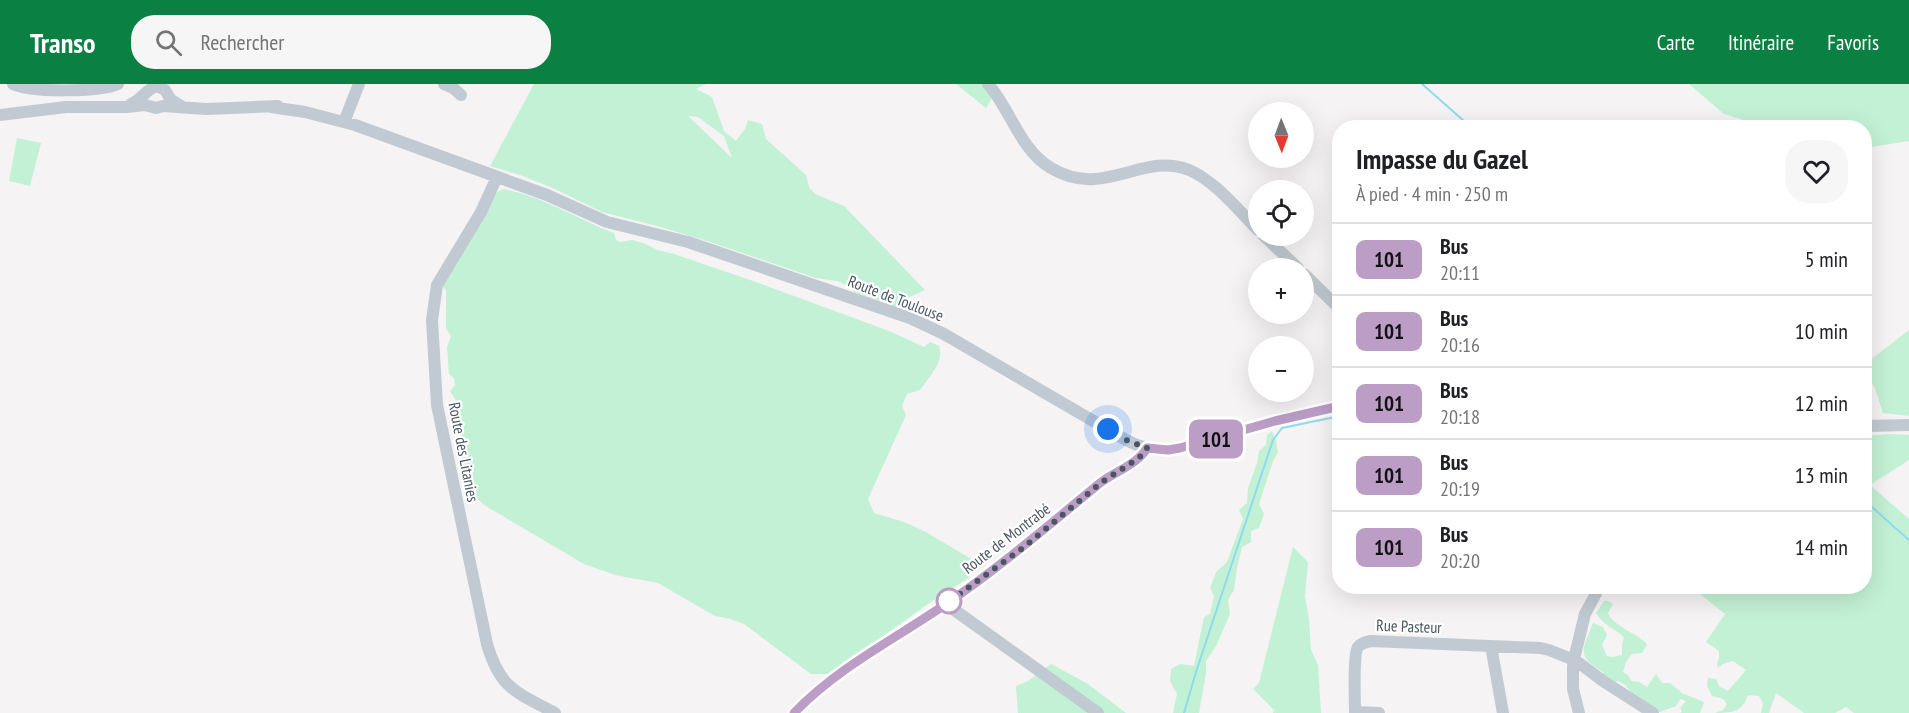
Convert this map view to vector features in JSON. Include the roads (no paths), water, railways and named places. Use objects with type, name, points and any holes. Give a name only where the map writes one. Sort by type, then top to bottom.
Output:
[{"type":"street","points":[[13,84],[35,90],[103,88],[118,84]]},
{"type":"street","points":[[346,118],[359,84]]},
{"type":"street","points":[[444,84],[461,95]]},
{"type":"street","points":[[988,84],[1002,102],[1028,147],[1040,161],[1050,168],[1071,177],[1098,180],[1161,165],[1182,167],[1204,178],[1248,220]]},
{"type":"street","points":[[150,88],[162,91],[156,108],[148,100],[150,88]]},
{"type":"street","name":"Route de Toulouse","points":[[162,91],[175,103],[194,109],[271,107],[346,118],[547,195],[607,222],[688,242],[928,325],[1126,440],[1147,448],[1168,450],[1180,448],[1275,421],[1332,408]]},
{"type":"street","points":[[0,115],[58,107],[121,107],[148,100]]},
{"type":"street","name":"Route des Litanies","points":[[497,177],[487,201],[443,274],[435,295],[432,320],[437,405],[487,644],[494,665],[503,681],[511,688],[555,713]]},
{"type":"street","points":[[1275,246],[1287,258]]},
{"type":"street","points":[[1314,284],[1332,301]]},
{"type":"street","points":[[1872,426],[1909,425]]},
{"type":"street","name":"Route de Montrabé","points":[[794,713],[841,673],[946,604],[1024,547],[1102,482],[1139,458],[1147,448]]},
{"type":"street","points":[[1579,713],[1573,689],[1574,661],[1585,614],[1596,594]]},
{"type":"street","points":[[946,604],[1098,713]]},
{"type":"street","name":"Rue Pasteur","points":[[1355,712],[1355,657],[1359,646],[1364,642],[1491,646]]},
{"type":"street","points":[[1503,713],[1491,646],[1550,650],[1574,661],[1653,713]]},
{"type":"street","points":[[1573,689],[1577,683],[1594,675]]},
{"type":"street","points":[[1355,712],[1379,713]]},
{"type":"waterway","points":[[1422,84],[1463,120]]},
{"type":"waterway","points":[[1184,713],[1273,440],[1282,428],[1332,418]]},
{"type":"waterway","points":[[1872,507],[1909,540]]}]
